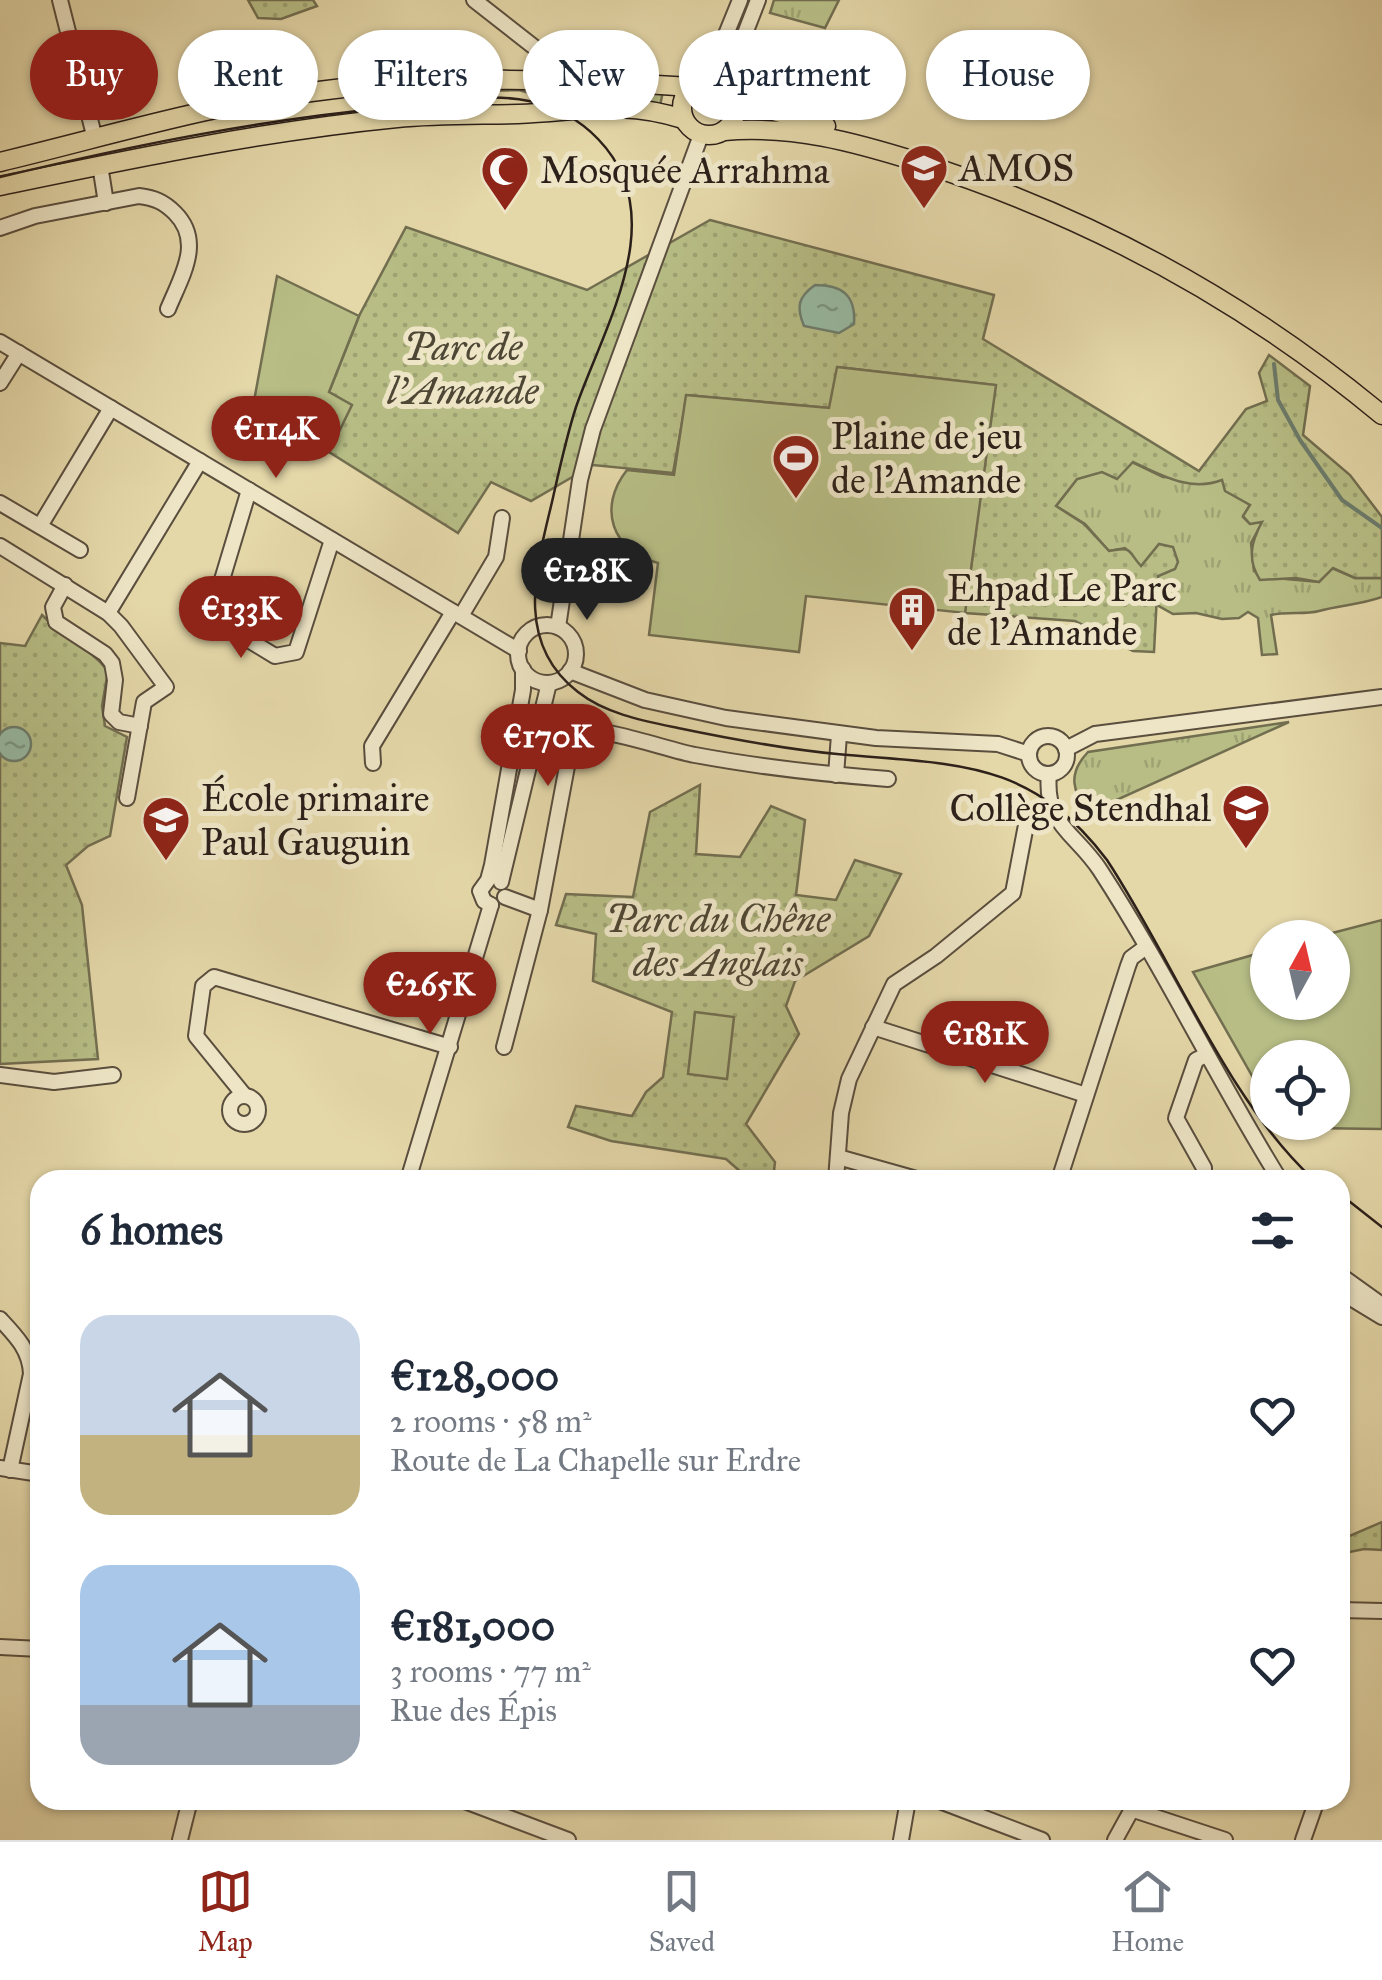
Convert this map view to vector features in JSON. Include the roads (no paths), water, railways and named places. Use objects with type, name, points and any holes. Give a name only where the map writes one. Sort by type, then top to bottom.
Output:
[{"type":"main road","points":[[0,162],[284,96],[465,79],[523,79]]},
{"type":"main road","points":[[0,186],[306,128],[402,117],[521,114],[604,106],[644,108],[679,118]]},
{"type":"main road","points":[[684,120],[689,128],[713,136],[724,131],[763,128],[836,138],[981,182],[1054,212],[1211,292],[1282,337],[1382,415]]},
{"type":"main road","points":[[724,131],[733,120]]},
{"type":"main road","points":[[814,120],[979,170],[1101,222],[1210,280],[1282,325],[1382,401]]},
{"type":"street","points":[[60,0],[95,139]]},
{"type":"street","points":[[474,0],[523,38]]},
{"type":"street","points":[[725,30],[740,0]]},
{"type":"street","points":[[747,30],[758,0]]},
{"type":"street","points":[[558,627],[580,480],[593,429],[701,134]]},
{"type":"street","points":[[100,165],[106,203]]},
{"type":"street","points":[[0,228],[36,216],[140,196],[155,198],[185,223],[190,239],[190,257],[168,309]]},
{"type":"street","points":[[0,342],[519,651]]},
{"type":"street","points":[[0,383],[19,353]]},
{"type":"street","points":[[40,526],[112,408]]},
{"type":"street","points":[[108,613],[200,461]]},
{"type":"street","points":[[249,490],[212,613],[214,619],[275,656],[292,656],[296,652],[332,540]]},
{"type":"street","points":[[0,503],[80,550]]},
{"type":"street","points":[[373,763],[372,746],[496,557],[502,518]]},
{"type":"street","points":[[0,546],[108,613],[166,686],[144,702],[127,798]]},
{"type":"street","points":[[65,585],[53,607],[56,622],[105,654],[115,673],[111,714],[119,722],[140,726]]},
{"type":"street","points":[[496,891],[523,690],[519,651],[524,637],[533,629],[558,627],[570,636],[576,651],[623,690]]},
{"type":"street","points":[[411,1170],[496,891],[549,683],[570,671],[576,651]]},
{"type":"street","points":[[523,670],[532,678],[549,683]]},
{"type":"street","points":[[570,671],[645,700],[726,718],[839,735],[998,744],[1029,754]]},
{"type":"street","points":[[1066,748],[1095,734],[1382,697]]},
{"type":"street","points":[[504,1047],[540,910],[572,744],[581,734],[593,730],[693,755],[888,779]]},
{"type":"street","points":[[836,775],[839,735]]},
{"type":"street","points":[[1044,736],[1056,737],[1066,748],[1064,766],[1049,774],[1036,769],[1029,754],[1033,743],[1044,736]]},
{"type":"street","points":[[1049,774],[1048,799],[1053,813],[1097,865],[1274,1170]]},
{"type":"street","points":[[837,1170],[841,1113],[849,1079],[894,984],[936,956],[1014,892],[1026,825]]},
{"type":"street","points":[[496,891],[540,910]]},
{"type":"street","points":[[1062,1170],[1132,958],[1146,947]]},
{"type":"street","points":[[244,1095],[196,1036],[203,986],[214,977],[450,1047]]},
{"type":"street","points":[[872,1028],[1086,1095]]},
{"type":"street","points":[[1204,1170],[1176,1118],[1189,1072],[1196,1060],[1206,1055]]},
{"type":"street","points":[[0,1075],[54,1082],[113,1076]]},
{"type":"street","points":[[838,1158],[883,1170]]},
{"type":"street","points":[[1350,1282],[1382,1305]]},
{"type":"street","points":[[1350,1296],[1382,1317]]},
{"type":"street","points":[[0,1319],[30,1360]]},
{"type":"street","points":[[30,1378],[5,1469],[30,1473]]},
{"type":"street","points":[[1350,1610],[1382,1610]]},
{"type":"street","points":[[0,1647],[30,1649]]},
{"type":"street","points":[[180,1840],[188,1810]]},
{"type":"street","points":[[488,1810],[568,1840]]},
{"type":"street","points":[[901,1840],[906,1810]]},
{"type":"street","points":[[964,1810],[1042,1840]]},
{"type":"street","points":[[1115,1840],[1132,1810]]},
{"type":"street","points":[[1148,1810],[1225,1840]]},
{"type":"street","points":[[1303,1840],[1314,1810]]},
{"type":"water","points":[[815,285],[833,287],[850,299],[854,324],[839,333],[804,326],[800,303]]},
{"type":"water","points":[[14,727],[26,732],[26,756],[14,761],[2,756],[2,732]]},
{"type":"waterway","points":[[1274,364],[1278,400],[1300,440],[1342,500],[1382,528]]},
{"type":"tram line","points":[[0,177],[245,126],[462,99],[539,103],[583,126],[620,169],[630,202],[631,236],[626,272],[615,307],[572,419],[540,553],[537,628],[558,673],[589,700],[639,719],[817,752],[953,765],[1018,784],[1048,802],[1078,826],[1107,860],[1228,1070],[1254,1110],[1305,1170]]},
{"type":"tram line","points":[[1350,1202],[1382,1227]]},
{"type":"place","name":"AMOS","points":[[924,210]]},
{"type":"place","name":"Mosquée Arrahma","points":[[505,212]]},
{"type":"place","name":"Plaine de jeu de l'Amande","points":[[796,500]]},
{"type":"place","name":"Ehpad Le Parc de l'Amande","points":[[912,652]]},
{"type":"place","name":"Collège Stendhal","points":[[1246,850]]},
{"type":"place","name":"École primaire Paul Gauguin","points":[[166,862]]},
{"type":"park label","name":"Parc de l'Amande","points":[[463,369]]},
{"type":"park label","name":"Parc du Chêne des Anglais","points":[[718,941]]}]
